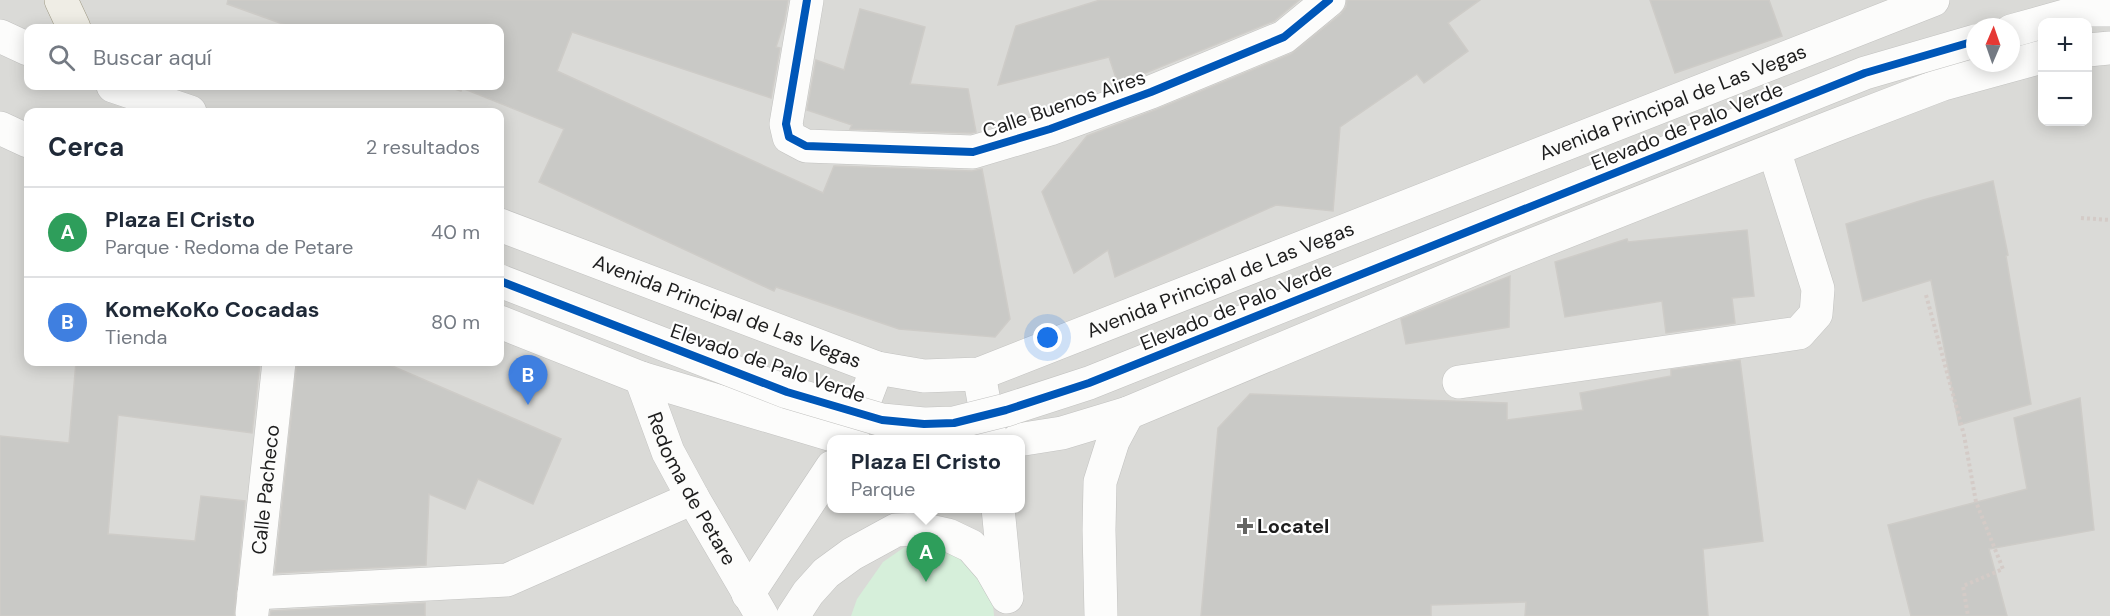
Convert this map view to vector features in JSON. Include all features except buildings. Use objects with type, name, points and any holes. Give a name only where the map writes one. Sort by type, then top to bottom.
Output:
[{"type":"main road","points":[[61,0],[72,24]]},
{"type":"street","name":"Calle Buenos Aires","points":[[807,0],[786,124],[789,137],[806,146],[973,152],[1050,129],[1139,96],[1284,37],[1329,0]]},
{"type":"street","name":"Avenida Principal de Las Vegas","points":[[504,227],[877,368],[924,376],[979,374],[1933,0]]},
{"type":"street","points":[[2020,28],[2086,10],[2110,10]]},
{"type":"street","points":[[0,36],[24,47]]},
{"type":"street","name":"Elevado de Palo Verde","points":[[504,282],[787,392],[882,420],[924,424],[954,423],[1006,410],[1089,384],[1865,73],[1966,44]]},
{"type":"street","points":[[2092,50],[2110,48]]},
{"type":"street","points":[[1025,439],[1062,433],[1128,413],[1496,259],[1943,84],[2038,58]]},
{"type":"street","points":[[103,90],[118,108]]},
{"type":"street","points":[[125,90],[178,108]]},
{"type":"street","points":[[0,128],[24,139]]},
{"type":"street","points":[[1459,382],[1798,333],[1816,314],[1818,289],[1774,150]]},
{"type":"street","points":[[504,324],[641,378],[832,435]]},
{"type":"street","name":"Calle Pacheco","points":[[253,605],[279,366]]},
{"type":"street","points":[[851,435],[877,368]]},
{"type":"street","points":[[979,374],[990,435]]},
{"type":"street","name":"Redoma de Petare","points":[[641,378],[668,452],[755,605]]},
{"type":"street","points":[[1101,616],[1100,482],[1113,441],[1128,413]]},
{"type":"street","name":"Redoma de Petare","points":[[755,605],[827,474]]},
{"type":"street","points":[[253,605],[507,580],[693,498]]},
{"type":"street","points":[[999,513],[1009,606]]},
{"type":"street","points":[[793,616],[808,593],[826,573],[852,554],[896,530],[921,529],[948,535],[971,546],[991,569],[1009,606]]},
{"type":"path","points":[[2081,218],[2110,220]]},
{"type":"path","points":[[1926,295],[1964,435],[1976,502],[2003,569],[1963,586],[1968,616]]},
{"type":"shaded area","points":[[0,0],[2110,0],[2110,616],[0,616]]},
{"type":"green space","points":[[909,544],[944,544],[975,564],[993,605],[994,616],[851,616],[857,599],[883,562]]},
{"type":"cycle path","points":[[807,0],[786,124],[789,137],[806,146],[973,152],[1050,129],[1151,92],[1284,37],[1329,0]]},
{"type":"cycle path","points":[[504,283],[787,392],[882,420],[924,424],[954,423],[1006,410],[1089,383],[1865,73],[1966,44]]},
{"type":"place","name":"KomeKoKo Cocadas","points":[[528,405]]},
{"type":"place","name":"Locatel","points":[[1245,526]]},
{"type":"place","name":"Plaza El Cristo","points":[[926,582]]}]
